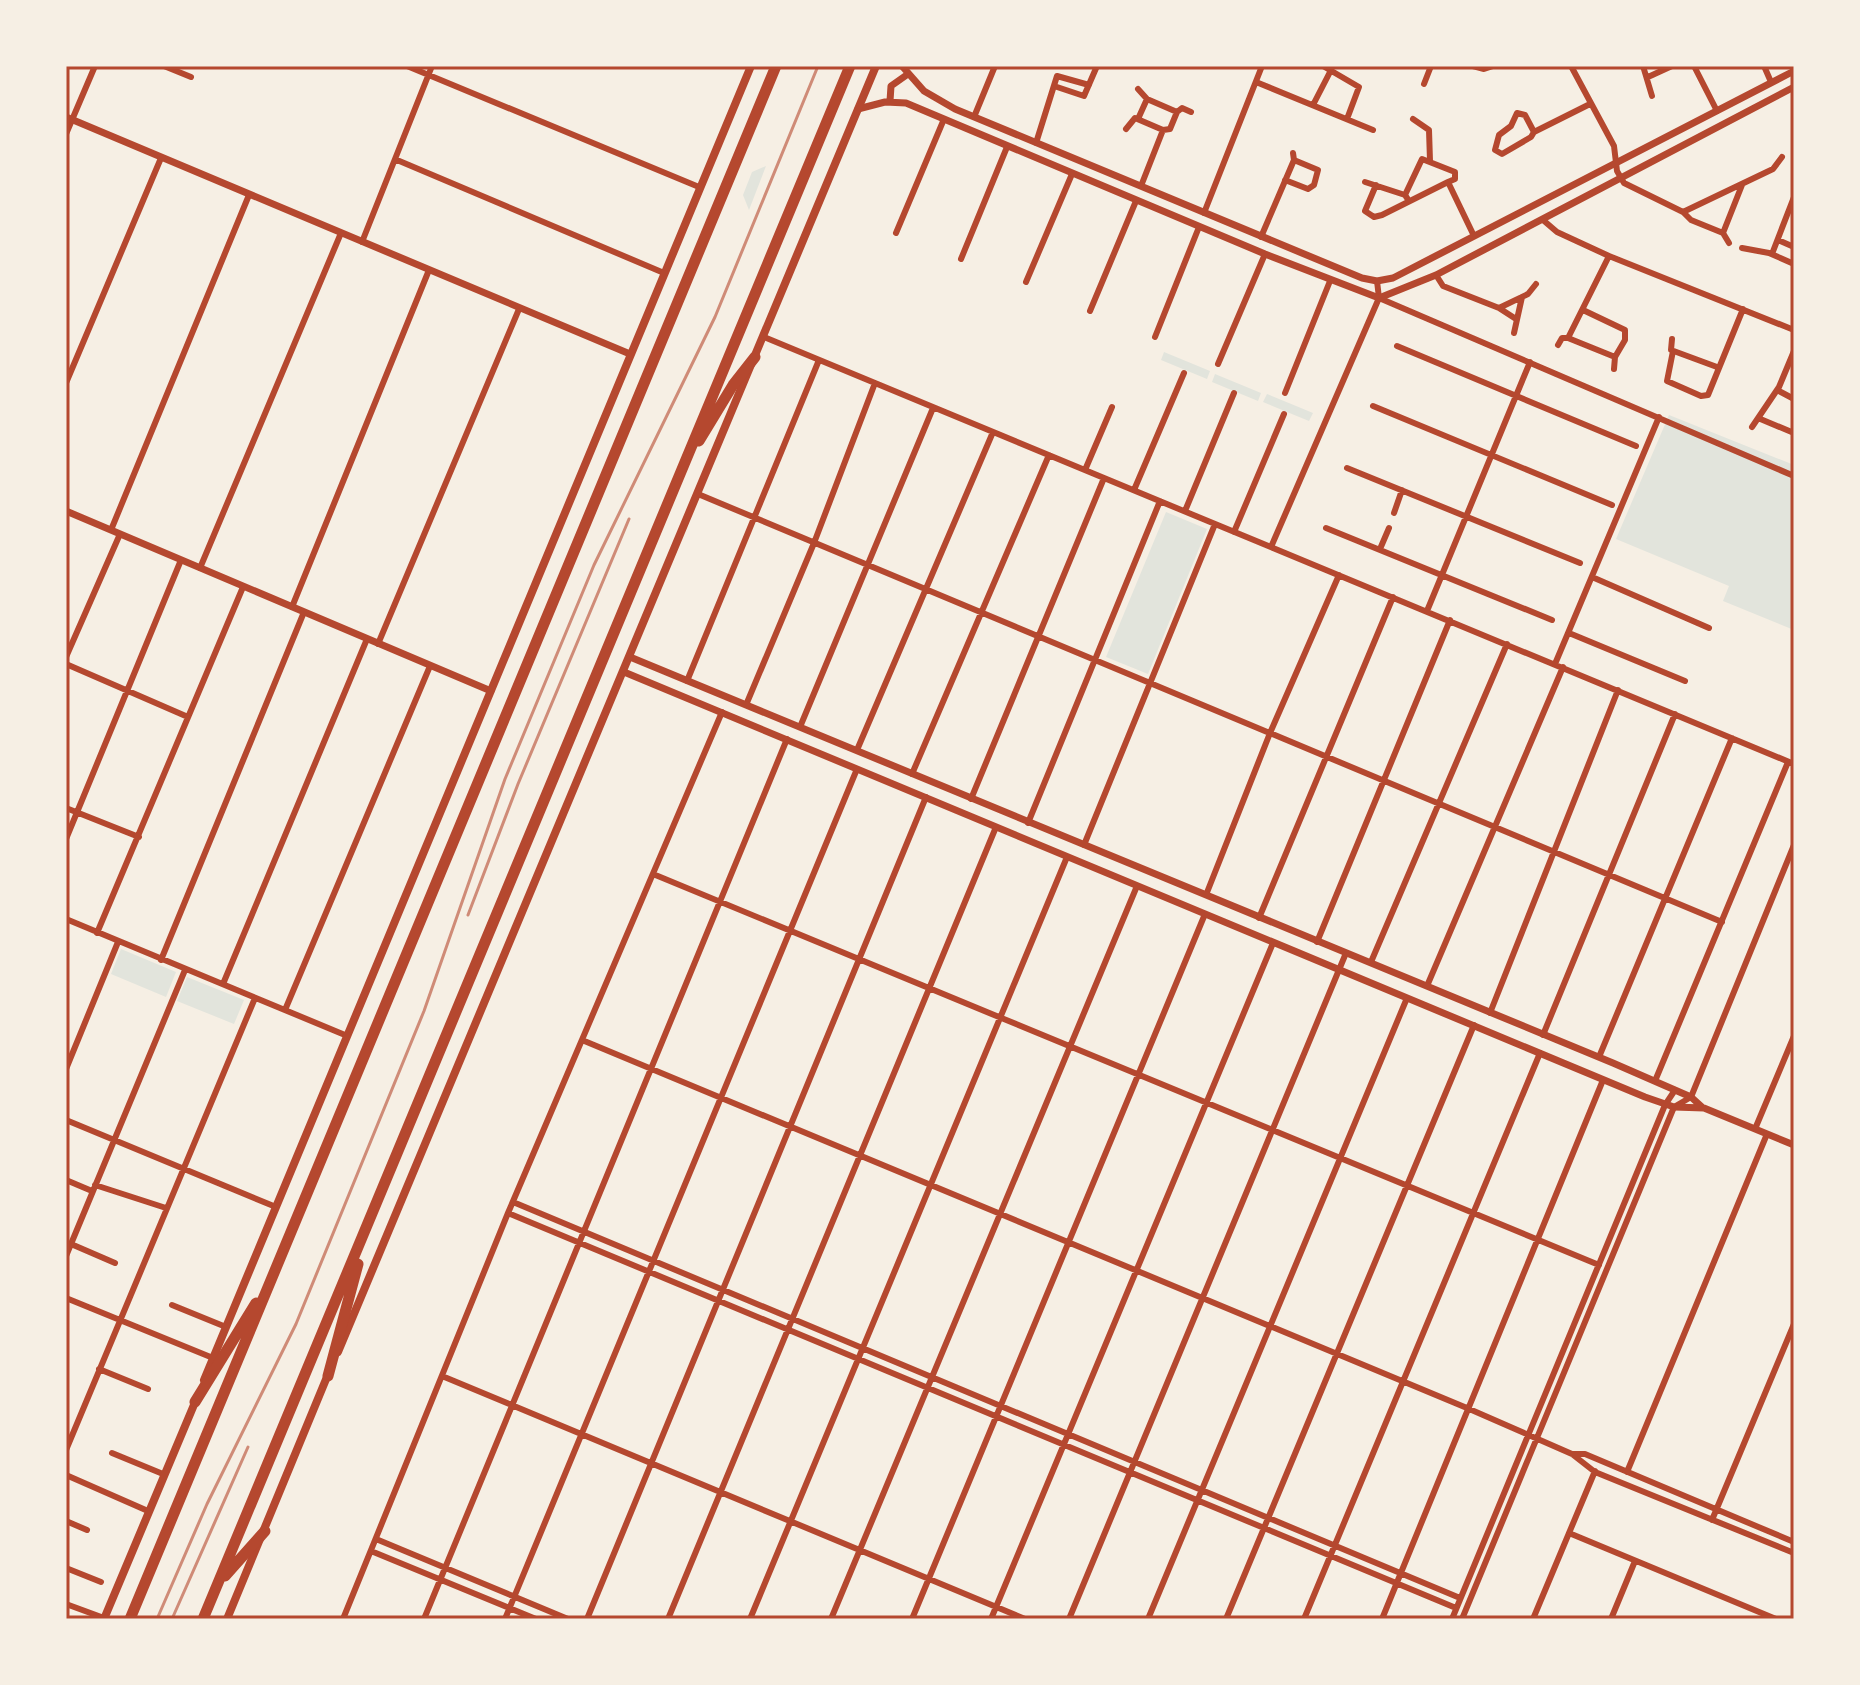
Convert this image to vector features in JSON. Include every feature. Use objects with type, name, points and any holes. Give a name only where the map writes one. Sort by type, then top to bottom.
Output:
[{"type":"highway","points":[[130,1619],[776,66]]},
{"type":"highway","points":[[203,1619],[850,66]]},
{"type":"highway","points":[[684,465],[733,385],[755,357]]},
{"type":"highway","points":[[328,1376],[370,1219]]},
{"type":"highway","points":[[195,1402],[241,1323],[268,1287]]},
{"type":"highway","points":[[217,1586],[265,1531]]},
{"type":"main road","points":[[104,1618],[751,66]]},
{"type":"main road","points":[[227,1619],[876,66]]},
{"type":"street","points":[[66,134],[69,118],[95,66]]},
{"type":"street","points":[[164,66],[191,77]]},
{"type":"street","points":[[407,66],[699,187]]},
{"type":"street","points":[[362,242],[432,66]]},
{"type":"street","points":[[902,66],[940,102],[1261,237],[1377,281],[1393,278],[1794,71]]},
{"type":"street","points":[[974,117],[995,66]]},
{"type":"street","points":[[1057,87],[1082,97],[1097,66]]},
{"type":"street","points":[[1204,213],[1262,66]]},
{"type":"street","points":[[1323,66],[1359,87],[1347,119]]},
{"type":"street","points":[[1424,84],[1431,66]]},
{"type":"street","points":[[1473,66],[1484,69],[1493,66]]},
{"type":"street","points":[[1571,66],[1614,146],[1615,163],[1621,179],[1633,190],[1723,233],[1729,243]]},
{"type":"street","points":[[1643,66],[1652,96]]},
{"type":"street","points":[[1648,77],[1672,66]]},
{"type":"street","points":[[1694,66],[1717,111]]},
{"type":"street","points":[[1764,66],[1771,82]]},
{"type":"street","points":[[1313,105],[1330,72]]},
{"type":"street","points":[[890,101],[891,86],[908,74]]},
{"type":"street","points":[[1036,143],[1059,75],[1089,85]]},
{"type":"street","points":[[1256,82],[1373,130]]},
{"type":"street","points":[[1379,298],[1401,292],[1436,275],[1794,87]]},
{"type":"street","points":[[1138,89],[1147,99],[1177,112]]},
{"type":"street","points":[[1138,119],[1147,99]]},
{"type":"street","points":[[858,109],[890,101],[906,103],[1199,227],[1379,298],[1794,476]]},
{"type":"street","points":[[1534,132],[1525,115],[1519,112],[1511,126],[1499,135],[1495,150],[1502,154],[1531,137],[1534,132],[1590,104]]},
{"type":"street","points":[[1126,129],[1131,120],[1138,119],[1163,130],[1170,129],[1177,112],[1182,108],[1191,112]]},
{"type":"street","points":[[69,118],[630,354]]},
{"type":"street","points":[[896,233],[944,119]]},
{"type":"street","points":[[1413,119],[1429,130],[1430,161]]},
{"type":"street","points":[[1141,186],[1163,130]]},
{"type":"street","points":[[961,259],[1007,147]]},
{"type":"street","points":[[1261,237],[1293,157],[1318,170],[1314,185],[1308,189],[1285,180]]},
{"type":"street","points":[[1683,212],[1773,169],[1782,157]]},
{"type":"street","points":[[66,383],[161,158]]},
{"type":"street","points":[[397,160],[664,273]]},
{"type":"street","points":[[1376,185],[1366,209],[1372,216],[1455,179],[1455,172],[1430,161],[1420,161],[1407,198]]},
{"type":"street","points":[[1026,282],[1072,174]]},
{"type":"street","points":[[1365,182],[1407,198]]},
{"type":"street","points":[[1448,182],[1474,236]]},
{"type":"street","points":[[1723,233],[1742,185]]},
{"type":"street","points":[[111,530],[249,195]]},
{"type":"street","points":[[1772,254],[1794,197]]},
{"type":"street","points":[[1090,311],[1136,201]]},
{"type":"street","points":[[1543,220],[1562,235],[1609,256],[1792,329],[1794,320]]},
{"type":"street","points":[[1155,337],[1199,227]]},
{"type":"street","points":[[200,568],[341,233]]},
{"type":"street","points":[[1778,240],[1794,247]]},
{"type":"street","points":[[1742,248],[1772,254],[1794,264]]},
{"type":"street","points":[[1218,364],[1265,254]]},
{"type":"street","points":[[1568,338],[1609,256]]},
{"type":"street","points":[[292,607],[429,270]]},
{"type":"street","points":[[1436,275],[1443,286],[1499,308],[1516,319]]},
{"type":"street","points":[[1285,393],[1330,281]]},
{"type":"street","points":[[1271,547],[1379,298],[1377,281]]},
{"type":"street","points":[[1499,308],[1522,297],[1536,284]]},
{"type":"street","points":[[1514,333],[1522,297]]},
{"type":"street","points":[[378,644],[519,309]]},
{"type":"street","points":[[1672,339],[1670,348],[1673,351],[1667,381],[1701,396],[1710,393],[1717,367],[1743,309]]},
{"type":"street","points":[[1583,310],[1625,330],[1625,340],[1615,357],[1614,369]]},
{"type":"street","points":[[764,337],[1791,763],[1655,1081]]},
{"type":"street","points":[[1558,345],[1562,338],[1568,338],[1615,357]]},
{"type":"street","points":[[1397,346],[1636,446]]},
{"type":"street","points":[[1673,351],[1717,367]]},
{"type":"street","points":[[1752,427],[1777,390],[1794,351]]},
{"type":"street","points":[[687,681],[819,360]]},
{"type":"street","points":[[1427,611],[1530,362]]},
{"type":"street","points":[[1134,490],[1184,373]]},
{"type":"street","points":[[746,705],[814,543],[875,383]]},
{"type":"street","points":[[1777,390],[1794,399]]},
{"type":"street","points":[[1185,511],[1234,393]]},
{"type":"street","points":[[1373,406],[1612,505]]},
{"type":"street","points":[[1085,470],[1112,407]]},
{"type":"street","points":[[800,727],[933,408]]},
{"type":"street","points":[[1234,532],[1284,414]]},
{"type":"street","points":[[1555,664],[1659,417]]},
{"type":"street","points":[[1758,418],[1794,433]]},
{"type":"street","points":[[857,750],[993,432]]},
{"type":"street","points":[[912,774],[1049,455]]},
{"type":"street","points":[[1347,468],[1580,563]]},
{"type":"street","points":[[971,799],[1104,478]]},
{"type":"street","points":[[1394,513],[1402,490]]},
{"type":"street","points":[[698,494],[1722,922]]},
{"type":"street","points":[[1028,823],[1160,501]]},
{"type":"street","points":[[66,511],[491,691]]},
{"type":"street","points":[[1084,845],[1215,524]]},
{"type":"street","points":[[1326,528],[1552,620]]},
{"type":"street","points":[[1380,549],[1389,528]]},
{"type":"street","points":[[66,657],[120,534]]},
{"type":"street","points":[[66,839],[181,560]]},
{"type":"street","points":[[1206,895],[1270,733],[1339,575]]},
{"type":"street","points":[[1592,577],[1709,628]]},
{"type":"street","points":[[97,933],[243,587]]},
{"type":"street","points":[[1259,918],[1393,597]]},
{"type":"street","points":[[161,960],[304,612]]},
{"type":"street","points":[[1317,942],[1450,620]]},
{"type":"street","points":[[1569,633],[1685,681]]},
{"type":"street","points":[[223,984],[367,639]]},
{"type":"street","points":[[1371,962],[1507,644]]},
{"type":"street","points":[[630,657],[1599,1057],[1691,1097],[1704,1108],[1794,1145]]},
{"type":"street","points":[[66,664],[188,717]]},
{"type":"street","points":[[285,1010],[430,666]]},
{"type":"street","points":[[1427,986],[1563,667]]},
{"type":"street","points":[[624,672],[1603,1080],[1670,1106],[1704,1108]]},
{"type":"street","points":[[1490,1013],[1618,690]]},
{"type":"street","points":[[343,1619],[508,1213],[722,712]]},
{"type":"street","points":[[1543,1035],[1675,714]]},
{"type":"street","points":[[1599,1057],[1732,738]]},
{"type":"street","points":[[424,1619],[787,739]]},
{"type":"street","points":[[505,1619],[857,769]]},
{"type":"street","points":[[587,1619],[720,1289],[791,1127],[926,797]]},
{"type":"street","points":[[66,808],[139,837]]},
{"type":"street","points":[[668,1619],[996,827]]},
{"type":"street","points":[[1452,1619],[1599,1265],[1670,1106],[1691,1097],[1794,845]]},
{"type":"street","points":[[750,1619],[856,1357],[1067,857]]},
{"type":"street","points":[[653,874],[1599,1265]]},
{"type":"street","points":[[831,1619],[1137,886]]},
{"type":"street","points":[[912,1619],[1205,914]]},
{"type":"street","points":[[66,919],[345,1035]]},
{"type":"street","points":[[66,1069],[118,942]]},
{"type":"street","points":[[991,1619],[1273,943]]},
{"type":"street","points":[[1069,1619],[1346,953]]},
{"type":"street","points":[[67,1253],[185,970]]},
{"type":"street","points":[[66,1450],[255,998]]},
{"type":"street","points":[[1148,1619],[1338,1157],[1407,998]]},
{"type":"street","points":[[1226,1619],[1474,1025]]},
{"type":"street","points":[[1755,1129],[1794,1036]]},
{"type":"street","points":[[582,1040],[1269,1324],[1537,1438],[1572,1454],[1595,1472],[1794,1553]]},
{"type":"street","points":[[1304,1619],[1540,1053]]},
{"type":"street","points":[[1382,1619],[1603,1080]]},
{"type":"street","points":[[1462,1619],[1675,1090]]},
{"type":"street","points":[[66,1120],[276,1207]]},
{"type":"street","points":[[1627,1472],[1767,1134]]},
{"type":"street","points":[[66,1180],[166,1208]]},
{"type":"street","points":[[513,1202],[1460,1598]]},
{"type":"street","points":[[508,1213],[1456,1608]]},
{"type":"street","points":[[71,1244],[115,1263]]},
{"type":"street","points":[[66,1298],[213,1358]]},
{"type":"street","points":[[172,1305],[226,1327]]},
{"type":"street","points":[[1712,1520],[1794,1324]]},
{"type":"street","points":[[99,1369],[148,1389]]},
{"type":"street","points":[[442,1376],[1025,1619]]},
{"type":"street","points":[[112,1453],[163,1474]]},
{"type":"street","points":[[1572,1454],[1585,1454],[1794,1542]]},
{"type":"street","points":[[1533,1619],[1600,1461]]},
{"type":"street","points":[[66,1475],[148,1511]]},
{"type":"street","points":[[66,1521],[87,1530]]},
{"type":"street","points":[[1569,1533],[1776,1619]]},
{"type":"street","points":[[376,1539],[568,1619]]},
{"type":"street","points":[[371,1551],[536,1619]]},
{"type":"street","points":[[1611,1619],[1635,1561]]},
{"type":"street","points":[[66,1568],[101,1582]]},
{"type":"street","points":[[66,1604],[104,1618]]},
{"type":"shaded area","points":[[766,166],[749,210],[743,195],[752,172]]},
{"type":"shaded area","points":[[1164,352],[1210,371],[1207,379],[1161,360]]},
{"type":"shaded area","points":[[1215,374],[1261,393],[1258,401],[1212,382]]},
{"type":"shaded area","points":[[1267,394],[1313,413],[1309,421],[1263,402]]},
{"type":"shaded area","points":[[1669,415],[1794,465],[1794,630],[1723,601],[1729,586],[1616,539]]},
{"type":"shaded area","points":[[1166,512],[1207,529],[1148,674],[1106,657]]},
{"type":"shaded area","points":[[121,949],[176,972],[166,997],[111,974]]},
{"type":"shaded area","points":[[187,977],[244,1000],[234,1024],[177,1001]]},
{"type":"railway","points":[[157,1619],[207,1504],[296,1324],[424,1011],[505,779],[594,565],[715,317],[818,66]]},
{"type":"railway","points":[[468,915],[518,784],[629,519]]},
{"type":"railway","points":[[172,1619],[248,1447]]}]
